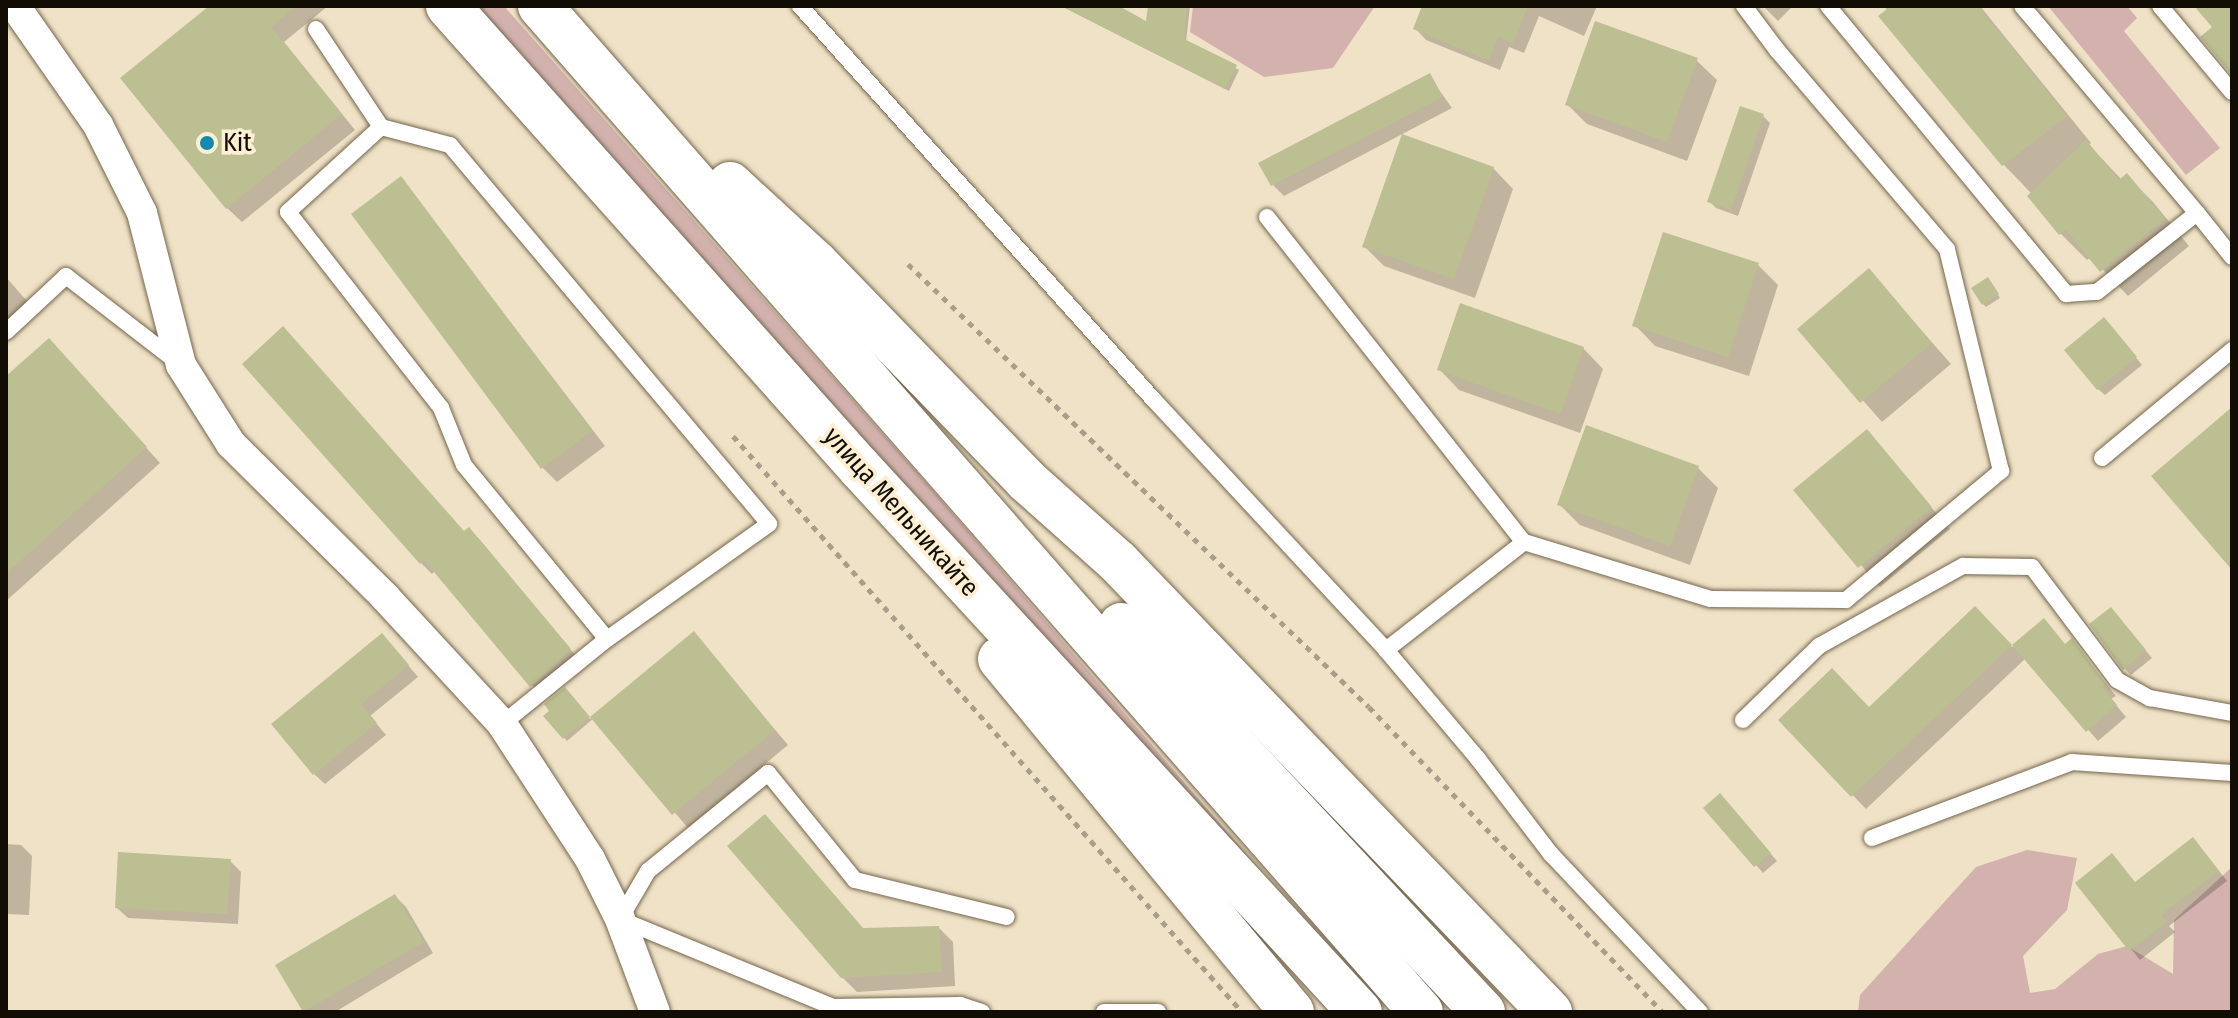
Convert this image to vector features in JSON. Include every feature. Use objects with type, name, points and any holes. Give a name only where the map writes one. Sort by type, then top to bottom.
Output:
[{"type":"main road","name":"улица Мельникайте","points":[[448,6],[859,467],[1357,1008]]},
{"type":"main road","points":[[540,6],[1421,1012]]},
{"type":"main road","points":[[601,74],[691,147],[816,263],[1026,480],[1118,562],[1550,1012]]},
{"type":"main road","points":[[906,421],[1117,621],[1483,1012]]},
{"type":"main road","points":[[859,467],[925,564],[1088,770],[1292,1012]]},
{"type":"street","points":[[15,6],[98,125],[142,213],[181,365],[231,444],[385,597],[502,724],[590,859],[620,919],[655,1012]]},
{"type":"lane","points":[[800,6],[1153,399],[1386,650],[1478,759],[1551,854],[1700,1012]]},
{"type":"lane","points":[[1267,217],[1524,542],[1711,599],[1846,600],[2001,471],[1947,249],[1777,50],[1744,6]]},
{"type":"lane","points":[[1828,6],[2066,294],[2097,292],[2197,213]]},
{"type":"lane","points":[[2022,6],[2232,257]]},
{"type":"lane","points":[[2160,6],[2232,92]]},
{"type":"lane","points":[[316,29],[381,127],[450,145],[769,524],[607,639],[502,724]]},
{"type":"lane","points":[[381,127],[288,212],[441,408],[464,465],[607,639]]},
{"type":"lane","points":[[6,332],[66,276],[181,365]]},
{"type":"lane","points":[[2102,458],[2232,350]]},
{"type":"lane","points":[[1386,650],[1524,542]]},
{"type":"lane","points":[[1743,720],[1819,646],[1963,566],[2032,567],[2117,680],[2150,698],[2232,713]]},
{"type":"lane","points":[[1872,838],[2072,762],[2232,773]]},
{"type":"lane","points":[[833,1007],[620,919],[648,871],[768,773],[855,880],[1007,917]]},
{"type":"lane","points":[[811,1012],[833,1007],[960,1005],[982,1012]]},
{"type":"lane","points":[[1104,1012],[1158,1012]]},
{"type":"path","points":[[908,264],[1369,707],[1662,1012]]},
{"type":"path","points":[[733,436],[1242,1012]]},
{"type":"shaded area","points":[[478,6],[504,6],[935,493],[1271,883],[810,385]]},
{"type":"shaded area","points":[[1193,6],[1375,6],[1333,68],[1264,77],[1190,32]]},
{"type":"shaded area","points":[[2048,6],[2127,6],[2137,18],[2124,31],[2220,148],[2186,175]]},
{"type":"shaded area","points":[[2027,850],[2077,858],[2067,910],[2023,956],[2030,993],[2055,989],[2098,954],[2127,946],[2173,974],[2174,920],[2232,867],[2232,1012],[1858,1012],[1860,995],[1976,867]]},
{"type":"building","points":[[209,6],[296,6],[271,27],[342,114],[226,209],[120,78]]},
{"type":"building","points":[[1061,6],[1119,6],[1146,21],[1148,6],[1187,6],[1184,39],[1237,65],[1225,89]]},
{"type":"building","points":[[1422,6],[1528,6],[1513,43],[1498,37],[1489,61],[1413,29]]},
{"type":"building","points":[[1891,6],[1978,6],[2067,116],[2002,166],[1878,16]]},
{"type":"building","points":[[2194,6],[2232,6],[2232,75],[2200,37],[2212,27]]},
{"type":"building","points":[[1595,21],[1698,58],[1667,142],[1565,105]]},
{"type":"building","points":[[1430,73],[1443,97],[1271,186],[1258,163]]},
{"type":"building","points":[[1740,106],[1764,114],[1731,210],[1707,202]]},
{"type":"building","points":[[1402,134],[1494,167],[1454,279],[1362,247]]},
{"type":"building","points":[[2086,140],[2119,180],[2127,173],[2165,219],[2100,272],[2066,230],[2059,235],[2027,196]]},
{"type":"building","points":[[401,176],[592,431],[541,469],[351,214]]},
{"type":"building","points":[[1663,232],[1759,263],[1728,357],[1632,326]]},
{"type":"building","points":[[1869,268],[1932,343],[1860,403],[1797,329]]},
{"type":"building","points":[[1988,277],[1999,294],[1982,305],[1971,288]]},
{"type":"building","points":[[1460,303],[1584,347],[1560,414],[1437,370]]},
{"type":"building","points":[[2104,317],[2137,357],[2097,390],[2064,350]]},
{"type":"building","points":[[283,326],[464,531],[469,527],[571,649],[530,687],[424,560],[420,564],[242,364]]},
{"type":"building","points":[[49,338],[147,447],[6,574],[6,376]]},
{"type":"building","points":[[2232,407],[2232,570],[2151,476]]},
{"type":"building","points":[[1586,425],[1699,466],[1670,546],[1557,505]]},
{"type":"building","points":[[1867,429],[1932,507],[1858,568],[1793,490]]},
{"type":"building","points":[[1975,606],[2012,645],[1851,797],[1778,720],[1832,668],[1869,707]]},
{"type":"building","points":[[2111,607],[2146,650],[2123,670],[2089,624]]},
{"type":"building","points":[[2044,618],[2065,644],[2072,638],[2106,684],[2102,687],[2117,705],[2086,732],[2012,645]]},
{"type":"building","points":[[694,631],[775,730],[672,815],[590,717]]},
{"type":"building","points":[[382,633],[409,665],[361,704],[377,723],[313,775],[271,724]]},
{"type":"building","points":[[565,687],[590,717],[563,739],[543,716],[549,711],[544,704]]},
{"type":"building","points":[[1720,793],[1771,853],[1754,867],[1703,808]]},
{"type":"building","points":[[765,814],[863,928],[939,926],[942,972],[841,978],[727,846]]},
{"type":"building","points":[[2193,837],[2219,871],[2161,915],[2167,922],[2129,951],[2075,883],[2112,853],[2135,882]]},
{"type":"building","points":[[118,852],[231,859],[227,914],[115,908]]},
{"type":"building","points":[[395,894],[424,942],[303,1012],[275,965]]},
{"type":"place","name":"Kit","points":[[207,143]]}]
